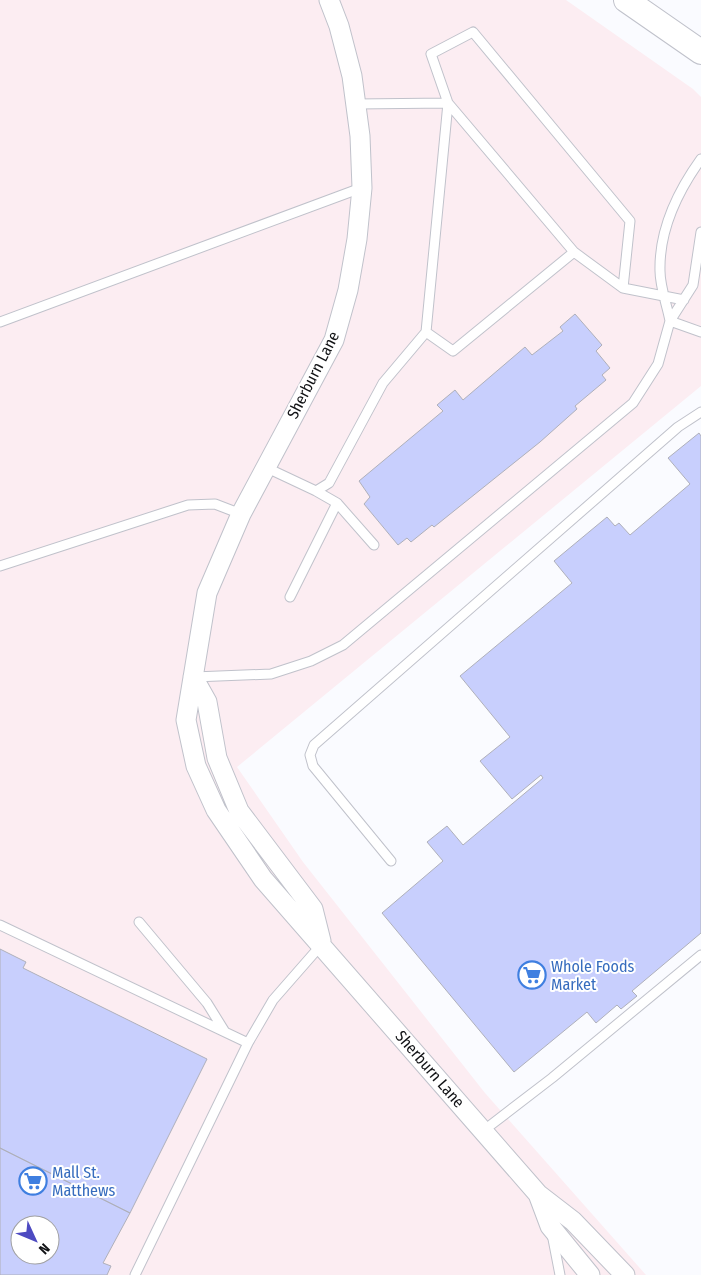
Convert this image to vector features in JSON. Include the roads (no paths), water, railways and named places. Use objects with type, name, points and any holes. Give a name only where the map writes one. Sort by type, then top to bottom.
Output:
[{"type":"street","name":"Sherburn Lane","points":[[329,0],[350,67],[360,136],[362,188],[357,239],[348,290],[334,340],[241,514],[208,593],[193,677],[207,702],[217,758],[239,811],[313,909],[322,944],[538,1194],[573,1221],[619,1272]]},
{"type":"street","points":[[626,0],[701,52]]},
{"type":"street","name":"Sherburn Lane","points":[[538,1194],[550,1226],[590,1275]]},
{"type":"lane","points":[[623,288],[630,221],[473,32],[431,54],[448,103],[574,252],[623,288],[684,300]]},
{"type":"lane","points":[[356,104],[448,103]]},
{"type":"lane","points":[[316,491],[329,483],[383,383],[426,332],[448,103]]},
{"type":"lane","points":[[670,321],[660,272],[664,233],[682,189],[701,159]]},
{"type":"lane","points":[[0,322],[362,188]]},
{"type":"lane","points":[[193,677],[270,674],[312,661],[342,645],[633,403],[658,364],[670,321],[693,285],[701,232]]},
{"type":"lane","points":[[426,332],[453,351],[574,252]]},
{"type":"lane","points":[[670,321],[701,332]]},
{"type":"lane","points":[[391,861],[312,766],[310,755],[314,745],[678,427],[701,412]]},
{"type":"lane","points":[[266,467],[337,503],[374,545]]},
{"type":"lane","points":[[290,597],[337,503]]},
{"type":"lane","points":[[0,566],[188,505],[215,504],[241,514]]},
{"type":"lane","points":[[139,922],[207,1003],[225,1032]]},
{"type":"lane","points":[[0,925],[248,1043]]},
{"type":"lane","points":[[135,1275],[248,1043],[273,1000],[322,944]]},
{"type":"lane","points":[[483,1131],[552,1078],[701,955]]},
{"type":"lane","points":[[550,1226],[560,1275]]},
{"type":"place","name":"Whole Foods Market","points":[[532,975]]},
{"type":"place","name":"Mall St. Matthews","points":[[33,1181]]}]
